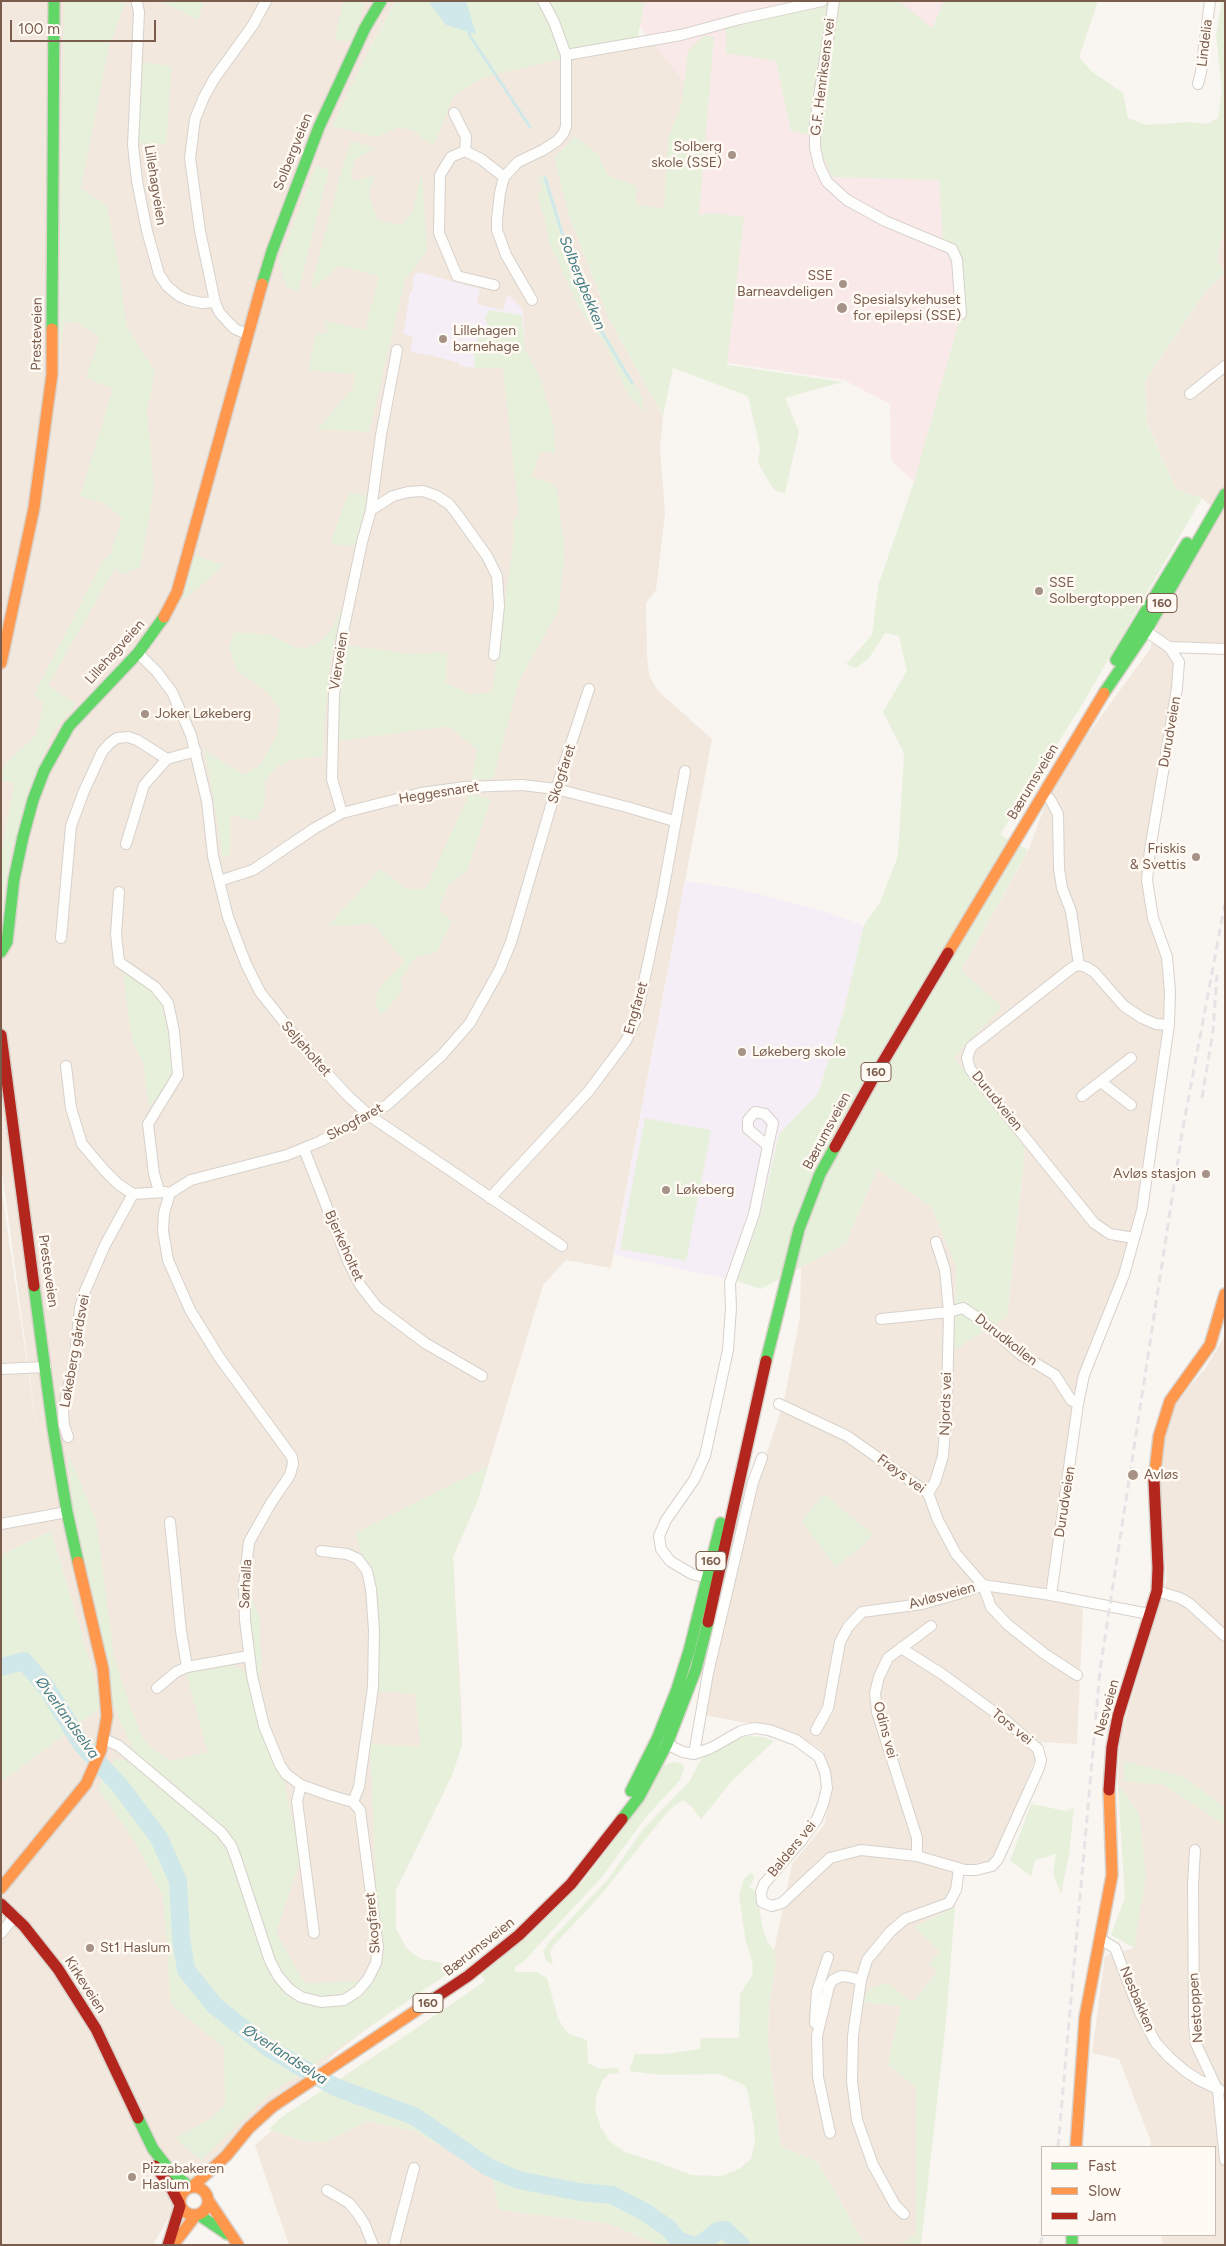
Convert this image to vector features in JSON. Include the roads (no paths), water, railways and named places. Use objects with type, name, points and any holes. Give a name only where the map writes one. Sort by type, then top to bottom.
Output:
[{"type":"main road","name":"Presteveien","points":[[1,663],[34,508],[52,374],[54,1]]},
{"type":"main road","name":"Solbergveien","points":[[250,322],[281,225],[316,134],[366,28],[381,1]]},
{"type":"main road","name":"Lillehagveien","points":[[1,952],[8,942],[14,879],[23,837],[33,800],[44,771],[69,726],[138,653],[166,615],[177,592],[250,322]]},
{"type":"main road","name":"Bærumsveien","points":[[191,2187],[226,2156],[249,2128],[272,2107],[468,1976],[519,1935],[571,1884],[612,1831],[662,1742],[696,1669],[712,1579],[739,1489],[740,1472],[792,1255],[820,1174],[866,1090],[1095,707],[1109,674],[1141,628],[1176,559],[1224,495]]},
{"type":"main road","name":"Presteveien","points":[[1,1035],[67,1512],[103,1669],[107,1703],[104,1739],[97,1762],[78,1795],[1,1888]]},
{"type":"main road","name":"Nesveien","points":[[1076,2146],[1085,2017],[1111,1892],[1113,1867],[1109,1787],[1112,1747],[1118,1716],[1157,1590],[1158,1568],[1153,1487],[1159,1436],[1170,1401],[1210,1346],[1225,1294]]},
{"type":"main road","name":"Kirkeveien","points":[[1,1904],[15,1916],[44,1950],[85,2011],[153,2149],[167,2167],[191,2187]]},
{"type":"main road","name":"Kirkeveien","points":[[125,2095],[126,2106],[141,2146],[169,2184],[180,2205]]},
{"type":"main road","name":"Bærumsveien","points":[[208,2198],[226,2156]]},
{"type":"main road","points":[[191,2187],[202,2189],[235,2241]]},
{"type":"main road","name":"160","points":[[168,2245],[182,2193],[191,2187]]},
{"type":"main road","name":"160","points":[[173,2245],[197,2215],[206,2209],[208,2198]]},
{"type":"main road","points":[[180,2205],[186,2214],[197,2215],[235,2241]]},
{"type":"street","points":[[247,334],[235,329],[228,322],[215,302],[200,231],[190,158],[195,119],[214,79],[253,25],[266,1]]},
{"type":"street","points":[[532,300],[506,255],[497,230],[500,193],[504,177],[518,162],[544,150],[563,134],[567,111],[566,55],[554,22],[543,1]]},
{"type":"street","name":"G.F. Henriksens vei","points":[[566,55],[681,35],[740,19],[822,1]]},
{"type":"street","name":"G.F. Henriksens vei","points":[[834,1],[815,122],[815,148],[819,165],[827,182],[847,200],[885,221],[952,249],[957,260],[961,314]]},
{"type":"street","name":"Lindelia","points":[[1198,84],[1210,1]]},
{"type":"street","name":"Lillehagveien","points":[[137,3],[133,145],[140,204],[152,250],[159,274],[167,286],[179,296],[202,303],[215,302]]},
{"type":"street","points":[[454,114],[466,136],[465,151]]},
{"type":"street","points":[[494,286],[457,276],[439,233],[440,175],[451,157],[465,151],[481,159],[504,177]]},
{"type":"street","name":"Vierveien","points":[[342,813],[332,779],[332,715],[342,637],[362,542],[371,510],[381,435],[397,350]]},
{"type":"street","points":[[1190,394],[1225,366]]},
{"type":"street","points":[[371,510],[393,496],[422,491],[443,500],[457,514],[487,556],[497,576],[499,606],[494,655]]},
{"type":"street","points":[[1141,628],[1169,647],[1225,649]]},
{"type":"street","name":"Durudveien","points":[[1051,1595],[1078,1404],[1084,1375],[1124,1275],[1142,1210],[1169,1025],[1170,991],[1167,957],[1153,918],[1147,880],[1150,850],[1179,673],[1179,662],[1169,647]]},
{"type":"street","name":"Seljeholtet","points":[[138,653],[157,672],[172,692],[196,751],[207,801],[213,856],[219,882],[234,935],[260,992],[310,1055],[348,1096],[370,1116],[562,1246]]},
{"type":"street","name":"Skogfaret","points":[[170,1193],[178,1187],[203,1176],[258,1164],[304,1149],[370,1116],[387,1105],[442,1055],[470,1023],[500,969],[511,942],[556,789],[589,689]]},
{"type":"street","points":[[61,938],[71,826],[84,791],[102,752],[117,738],[128,737],[137,740],[167,759]]},
{"type":"street","points":[[126,844],[144,785],[167,759],[196,751]]},
{"type":"street","name":"Engfaret","points":[[490,1198],[588,1092],[626,1041],[636,1019],[662,897],[674,821],[685,771]]},
{"type":"street","name":"Heggesnaret","points":[[219,882],[253,870],[314,828],[342,813],[421,794],[465,787],[522,785],[556,789],[674,821]]},
{"type":"street","points":[[1050,799],[1058,814],[1058,869],[1070,911],[1079,965],[1086,966],[1094,972],[1124,1006],[1136,1014],[1156,1024],[1169,1025]]},
{"type":"street","points":[[119,892],[116,934],[119,962],[155,987],[168,1003],[174,1031],[178,1074],[148,1124],[148,1134],[159,1191]]},
{"type":"street","name":"Durudveien","points":[[1079,965],[1073,967],[971,1048],[967,1058],[970,1069],[1094,1223],[1110,1234],[1134,1238]]},
{"type":"street","points":[[1082,1096],[1132,1058]]},
{"type":"street","points":[[66,1066],[71,1108],[82,1144],[118,1184],[133,1194],[159,1191],[170,1193]]},
{"type":"street","points":[[1101,1082],[1131,1105]]},
{"type":"street","points":[[712,1579],[692,1574],[670,1561],[661,1549],[659,1536],[666,1520],[694,1480],[705,1456],[728,1350],[731,1308],[730,1283],[754,1214],[768,1146]]},
{"type":"street","name":"Bjerkeholtet","points":[[304,1149],[348,1260],[360,1285],[377,1307],[425,1343],[482,1376]]},
{"type":"street","name":"Sørhalla","points":[[170,1193],[164,1213],[164,1246],[168,1260],[190,1310],[202,1333],[233,1378],[287,1449],[293,1464],[284,1486],[271,1503],[249,1542],[244,1584],[244,1620],[249,1656],[254,1684],[271,1746],[286,1774],[301,1785],[353,1802]]},
{"type":"street","name":"Løkeberg gårdsvei","points":[[68,1436],[64,1425],[63,1410],[74,1364],[80,1308],[84,1291],[105,1245],[133,1194]]},
{"type":"street","name":"Njords vei","points":[[928,1493],[935,1482],[943,1456],[949,1312],[944,1270],[936,1242]]},
{"type":"street","name":"Durudkollen","points":[[949,1312],[963,1308],[982,1321],[1020,1354],[1055,1376],[1071,1400],[1078,1404]]},
{"type":"street","points":[[881,1319],[949,1312]]},
{"type":"street","points":[[1,1369],[46,1367]]},
{"type":"street","name":"Frøys vei","points":[[779,1404],[847,1436],[928,1493],[938,1520],[956,1554],[983,1585]]},
{"type":"street","points":[[662,1742],[683,1752],[694,1754],[708,1673],[753,1482],[762,1458]]},
{"type":"street","points":[[1,1524],[67,1512]]},
{"type":"street","points":[[170,1522],[186,1667]]},
{"type":"street","points":[[321,1551],[347,1554],[358,1560],[367,1571],[371,1589],[374,1630],[373,1687],[359,1787],[353,1802]]},
{"type":"street","points":[[983,1585],[991,1607],[1008,1625],[1046,1655],[1077,1675]]},
{"type":"street","name":"Avløsveien","points":[[816,1730],[828,1708],[840,1642],[848,1627],[862,1612],[922,1604],[983,1585],[1051,1595],[1150,1614]]},
{"type":"street","points":[[1157,1590],[1180,1598],[1190,1604],[1225,1636]]},
{"type":"street","name":"Odins vei","points":[[917,1856],[917,1838],[877,1712],[875,1693],[879,1677],[888,1658],[931,1626]]},
{"type":"street","name":"Tors vei","points":[[901,1648],[942,1674],[1029,1738],[1038,1749],[1040,1756],[1039,1768],[998,1859],[992,1866],[984,1869],[959,1870]]},
{"type":"street","points":[[157,1688],[176,1672],[186,1667],[221,1659],[249,1656]]},
{"type":"street","name":"Balders vei","points":[[694,1754],[710,1748],[741,1731],[755,1728],[769,1730],[796,1740],[819,1757],[825,1772],[827,1788],[823,1804],[816,1819],[797,1846],[764,1884],[761,1892],[762,1902],[772,1906],[782,1903],[830,1858],[861,1850],[917,1856],[959,1870]]},
{"type":"street","name":"Skogfaret","points":[[104,1739],[119,1746],[221,1832],[231,1845],[262,1940],[278,1976],[290,1989],[309,2000],[321,2002],[344,2000],[358,1990],[368,1979],[376,1963],[378,1947],[361,1816],[360,1810],[353,1802]]},
{"type":"street","points":[[301,1785],[297,1801],[314,1933]]},
{"type":"street","name":"Nestoppen","points":[[1195,1850],[1193,1884],[1194,2024],[1196,2044],[1222,2090],[1225,2160]]},
{"type":"street","points":[[904,2214],[895,2205],[873,2165],[857,2120],[852,2081],[852,2036],[861,1980],[867,1960],[890,1932],[905,1919],[949,1903],[956,1890],[959,1870]]},
{"type":"street","points":[[1,1933],[15,1916]]},
{"type":"street","name":"Nesbakken","points":[[1100,1938],[1115,1948],[1140,2013],[1156,2042],[1169,2057],[1185,2070],[1222,2090]]},
{"type":"street","points":[[819,2027],[814,2023],[816,1991],[828,1957]]},
{"type":"street","points":[[830,2133],[818,2077],[817,2036],[827,1993],[833,1980],[841,1976],[861,1980]]},
{"type":"street","points":[[394,2245],[414,2168]]},
{"type":"street","points":[[327,2190],[348,2204],[358,2214],[365,2225],[373,2245]]},
{"type":"water","points":[[466,1],[476,34],[446,25],[429,2]]},
{"type":"waterway","name":"Solbergbekken","points":[[468,28],[470,36],[530,127]]},
{"type":"waterway","name":"Solbergbekken","points":[[545,178],[572,265],[599,327],[632,383]]},
{"type":"waterway","name":"Øverlandselva","points":[[1,1667],[24,1661],[47,1688],[82,1745],[120,1786],[159,1838],[178,1881],[181,1938],[186,1970],[215,2006],[267,2047],[335,2087],[414,2116],[488,2167],[518,2180],[580,2192],[612,2195],[645,2212],[668,2228],[678,2240],[691,2245]]},
{"type":"waterway","name":"Øverlandselva","points":[[696,2245],[701,2244],[718,2231],[725,2230],[741,2245]]},
{"type":"railway","points":[[1058,2146],[1100,1670],[1182,1133],[1225,903]]},
{"type":"railway","points":[[1202,1098],[1213,1031],[1217,975]]},
{"type":"railway","points":[[1040,2245],[1043,2236]]},
{"type":"place","name":"Solberg skole (SSE)","points":[[732,155]]},
{"type":"place","name":"SSE Barneavdeligen","points":[[843,284]]},
{"type":"place","name":"Spesialsykehuset for epilepsi (SSE)","points":[[842,308]]},
{"type":"place","name":"Lillehagen barnehage","points":[[443,339]]},
{"type":"place","name":"SSE Solbergtoppen","points":[[1039,591]]},
{"type":"place","name":"Joker Løkeberg","points":[[145,714]]},
{"type":"place","name":"Friskis & Svettis","points":[[1196,857]]},
{"type":"place","name":"Løkeberg skole","points":[[742,1052]]},
{"type":"place","name":"Avløs stasjon","points":[[1206,1174]]},
{"type":"place","name":"Løkeberg","points":[[666,1190]]},
{"type":"place","name":"Avløs","points":[[1133,1475]]},
{"type":"place","name":"St1 Haslum","points":[[90,1948]]},
{"type":"place","name":"Pizzabakeren Haslum","points":[[132,2177]]}]
